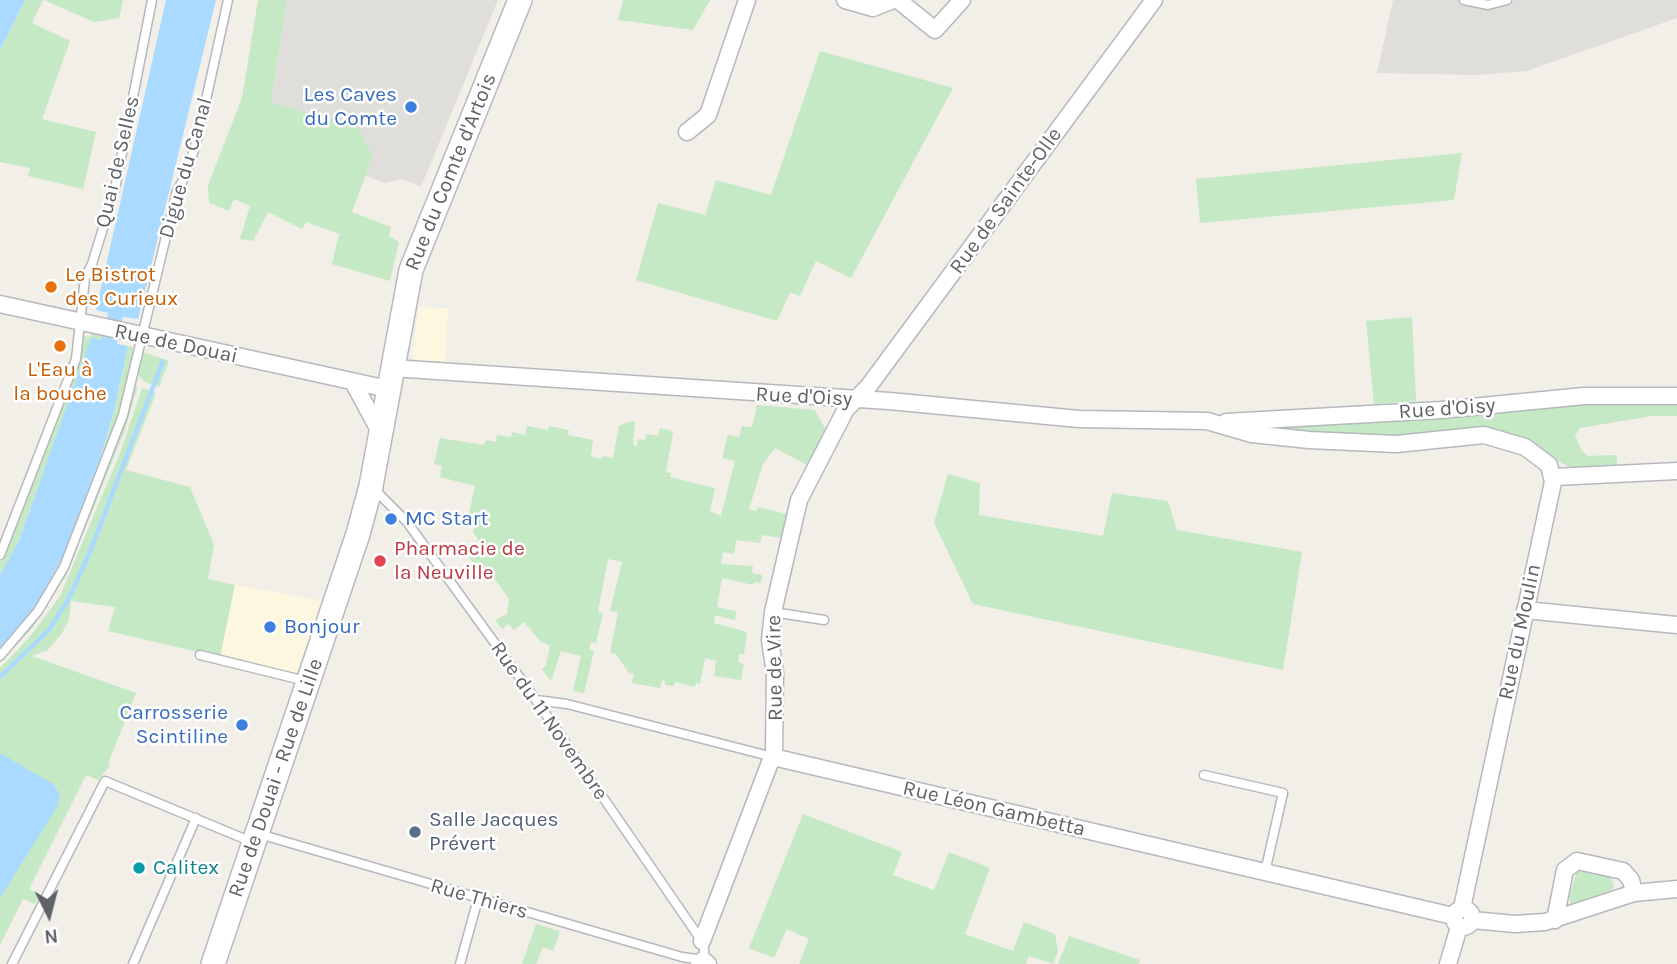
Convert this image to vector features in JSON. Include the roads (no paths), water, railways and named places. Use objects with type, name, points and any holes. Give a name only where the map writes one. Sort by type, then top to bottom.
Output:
[{"type":"main road","name":"Rue du Comte d'Artois","points":[[390,379],[411,270],[520,0]]},
{"type":"main road","name":"Rue de Douai - Rue de Lille","points":[[213,964],[352,555],[371,486],[390,379]]},
{"type":"street","points":[[687,132],[708,115],[747,0]]},
{"type":"street","points":[[845,0],[873,8],[896,0],[935,30],[962,0]]},
{"type":"street","name":"Rue de Sainte-Olle","points":[[855,399],[868,387],[1154,0]]},
{"type":"street","name":"Rue de Douai","points":[[0,304],[353,382],[390,379]]},
{"type":"street","name":"Rue d'Oisy","points":[[390,379],[855,399],[1079,419],[1216,422],[1441,410],[1592,396],[1677,396]]},
{"type":"street","points":[[353,382],[380,432]]},
{"type":"street","name":"Rue de Vire","points":[[702,941],[773,757],[776,739],[775,673],[770,640],[773,612],[795,508],[846,409],[855,399]]},
{"type":"street","name":"Rue d'Oisy","points":[[1216,422],[1263,436],[1373,444],[1490,435],[1535,452],[1549,464],[1553,477]]},
{"type":"street","points":[[1553,477],[1677,471]]},
{"type":"street","name":"Rue du Moulin","points":[[1448,964],[1462,918],[1553,477]]},
{"type":"street","points":[[1525,610],[1677,625]]},
{"type":"street","name":"Rue Léon Gambetta","points":[[773,757],[1462,918],[1525,924],[1555,920],[1634,893],[1677,889]]},
{"type":"street","points":[[1555,920],[1565,870],[1577,861],[1623,870],[1631,880],[1634,893]]},
{"type":"lane","name":"Quai de Selles","points":[[86,324],[85,278],[92,264],[114,189],[152,0]]},
{"type":"lane","name":"Digue du Canal","points":[[0,656],[38,611],[64,567],[123,415],[134,334],[177,191],[187,173],[198,136],[228,0]]},
{"type":"lane","points":[[1464,0],[1488,5],[1507,0]]},
{"type":"lane","points":[[0,555],[73,367],[86,324]]},
{"type":"lane","name":"Rue du 11 Novembre","points":[[371,486],[408,522],[536,700],[702,941]]},
{"type":"lane","points":[[773,612],[824,620]]},
{"type":"lane","points":[[200,655],[309,682]]},
{"type":"lane","name":"Rue Léon Gambetta","points":[[536,700],[567,704],[773,757]]},
{"type":"lane","points":[[1204,775],[1283,793],[1265,873]]},
{"type":"lane","points":[[12,964],[105,781],[196,818],[255,837]]},
{"type":"lane","points":[[133,964],[196,818]]},
{"type":"lane","name":"Rue Thiers","points":[[255,837],[703,963]]},
{"type":"lane","points":[[460,964],[478,899]]},
{"type":"lane","points":[[702,941],[705,949],[703,963]]},
{"type":"water","points":[[0,0],[25,0],[0,50]]},
{"type":"water","points":[[166,0],[216,0],[138,319],[123,317],[117,344],[128,346],[114,411],[100,459],[63,557],[32,612],[0,648],[0,575],[19,541],[91,338],[102,340],[108,313],[96,310]]},
{"type":"water","points":[[0,753],[53,784],[60,795],[57,807],[0,898]]},
{"type":"waterway","points":[[0,677],[49,630],[68,600],[90,552],[163,361]]},
{"type":"place","name":"Les Caves du Comte","points":[[411,107]]},
{"type":"place","name":"Le Bistrot des Curieux","points":[[51,287]]},
{"type":"place","name":"L'Eau à la bouche","points":[[60,346]]},
{"type":"place","name":"MC Start","points":[[391,519]]},
{"type":"place","name":"Pharmacie de la Neuville","points":[[380,561]]},
{"type":"place","name":"Bonjour","points":[[270,627]]},
{"type":"place","name":"Carrosserie Scintiline","points":[[242,725]]},
{"type":"place","name":"Salle Jacques Prévert","points":[[415,832]]},
{"type":"place","name":"Calitex","points":[[139,868]]}]
